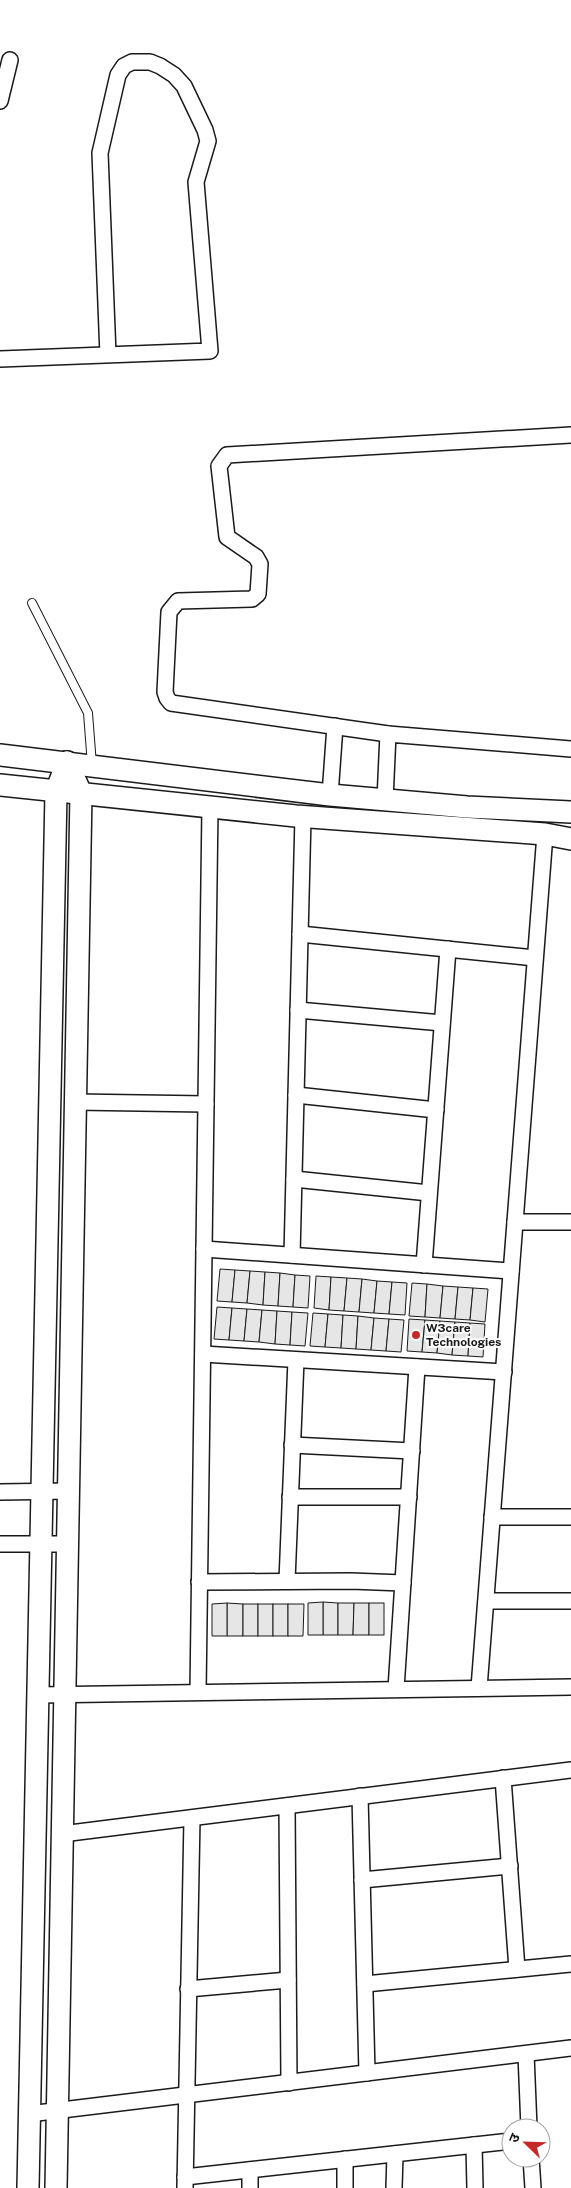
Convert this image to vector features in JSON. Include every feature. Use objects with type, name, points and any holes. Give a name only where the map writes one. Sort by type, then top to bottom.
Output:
[{"type":"street","points":[[0,102],[10,60]]},
{"type":"street","points":[[0,359],[108,355],[210,351],[196,182],[208,141],[205,130],[184,86],[174,75],[150,62],[132,62],[124,66],[118,74],[100,153],[108,355]]},
{"type":"street","points":[[571,435],[227,455],[219,466],[227,537],[256,557],[260,564],[258,594],[252,599],[178,601],[173,606],[170,612],[165,692],[171,703],[388,734],[571,749]]},
{"type":"street","points":[[330,795],[335,726]]},
{"type":"street","points":[[385,800],[388,734]]},
{"type":"street","points":[[0,755],[330,795],[467,807],[571,812]]},
{"type":"street","points":[[28,2188],[56,792],[67,762]]},
{"type":"street","points":[[56,2188],[81,793],[67,762]]},
{"type":"street","points":[[0,785],[303,817],[544,834],[571,839]]},
{"type":"street","points":[[198,1692],[210,807]]},
{"type":"street","points":[[292,1255],[303,817]]},
{"type":"street","points":[[479,1688],[544,834]]},
{"type":"street","points":[[300,934],[535,958]]},
{"type":"street","points":[[424,1264],[448,949]]},
{"type":"street","points":[[298,1010],[442,1023]]},
{"type":"street","points":[[296,1096],[436,1110]]},
{"type":"street","points":[[75,1102],[206,1104]]},
{"type":"street","points":[[294,1179],[429,1194]]},
{"type":"street","points":[[515,1222],[571,1222]]},
{"type":"street","points":[[204,1249],[511,1271]]},
{"type":"street","points":[[203,1354],[504,1372]]},
{"type":"street","points":[[286,1582],[296,1360]]},
{"type":"street","points":[[396,1689],[417,1367]]},
{"type":"street","points":[[292,1445],[412,1451]]},
{"type":"street","points":[[0,1492],[69,1491]]},
{"type":"street","points":[[290,1497],[409,1497]]},
{"type":"street","points":[[492,1517],[571,1517]]},
{"type":"street","points":[[0,1544],[68,1544]]},
{"type":"street","points":[[199,1582],[403,1583]]},
{"type":"street","points":[[486,1601],[571,1601]]},
{"type":"street","points":[[38,1695],[571,1687]]},
{"type":"street","points":[[62,1834],[571,1770]]},
{"type":"street","points":[[503,1778],[517,1969]]},
{"type":"street","points":[[360,1796],[367,2073]]},
{"type":"street","points":[[287,1806],[289,2082]]},
{"type":"street","points":[[192,1818],[185,2182],[250,2170],[501,2142]]},
{"type":"street","points":[[362,1880],[510,1866]]},
{"type":"street","points":[[365,1984],[571,1964]]},
{"type":"street","points":[[188,1989],[288,1980]]},
{"type":"street","points":[[30,2114],[571,2048]]},
{"type":"street","points":[[526,2054],[529,2118]]},
{"type":"street","points":[[474,2145],[475,2188]]},
{"type":"street","points":[[394,2188],[395,2154]]},
{"type":"street","points":[[345,2159],[345,2188]]},
{"type":"street","points":[[532,2168],[533,2188]]},
{"type":"street","points":[[250,2170],[250,2188]]},
{"type":"lane","points":[[32,603],[88,713],[92,765]]},
{"type":"building","points":[[220,1269],[235,1270],[232,1302],[217,1301]]},
{"type":"building","points":[[235,1270],[250,1271],[247,1303],[232,1302]]},
{"type":"building","points":[[250,1271],[265,1272],[263,1305],[247,1303]]},
{"type":"building","points":[[265,1272],[280,1273],[278,1306],[263,1305]]},
{"type":"building","points":[[280,1273],[295,1275],[293,1307],[278,1306]]},
{"type":"building","points":[[295,1275],[310,1276],[308,1308],[293,1307]]},
{"type":"building","points":[[316,1276],[331,1277],[329,1310],[314,1308]]},
{"type":"building","points":[[331,1277],[347,1278],[344,1311],[329,1310]]},
{"type":"building","points":[[347,1278],[362,1279],[359,1312],[344,1311]]},
{"type":"building","points":[[362,1279],[377,1281],[374,1313],[359,1312]]},
{"type":"building","points":[[377,1281],[392,1282],[389,1314],[374,1313]]},
{"type":"building","points":[[392,1282],[407,1283],[405,1315],[389,1314]]},
{"type":"building","points":[[412,1283],[427,1284],[425,1317],[409,1316]]},
{"type":"building","points":[[427,1284],[443,1286],[440,1318],[425,1317]]},
{"type":"building","points":[[443,1286],[458,1287],[455,1319],[440,1318]]},
{"type":"building","points":[[458,1287],[473,1288],[470,1320],[455,1319]]},
{"type":"building","points":[[473,1288],[488,1289],[485,1322],[470,1320]]},
{"type":"building","points":[[217,1307],[232,1308],[229,1340],[214,1339]]},
{"type":"building","points":[[232,1308],[247,1309],[244,1341],[229,1340]]},
{"type":"building","points":[[247,1309],[262,1310],[259,1342],[244,1341]]},
{"type":"building","points":[[262,1310],[277,1311],[275,1344],[259,1342]]},
{"type":"building","points":[[277,1311],[292,1312],[290,1345],[275,1344]]},
{"type":"building","points":[[292,1312],[308,1313],[305,1346],[290,1345]]},
{"type":"building","points":[[313,1313],[328,1314],[325,1347],[310,1346]]},
{"type":"building","points":[[328,1314],[343,1315],[341,1348],[325,1347]]},
{"type":"building","points":[[343,1315],[358,1316],[356,1349],[341,1348]]},
{"type":"building","points":[[358,1316],[374,1318],[371,1350],[356,1349]]},
{"type":"building","points":[[374,1318],[389,1319],[386,1351],[371,1350]]},
{"type":"building","points":[[389,1319],[404,1320],[401,1352],[386,1351]]},
{"type":"building","name":"W3care Technologies","points":[[409,1319],[425,1320],[422,1352],[407,1351]]},
{"type":"building","points":[[425,1320],[440,1321],[437,1353],[422,1352]]},
{"type":"building","points":[[440,1321],[455,1322],[452,1355],[437,1353]]},
{"type":"building","points":[[455,1322],[470,1323],[468,1356],[452,1355]]},
{"type":"building","points":[[470,1323],[485,1324],[483,1357],[468,1356]]},
{"type":"building","points":[[323,1602],[338,1603],[338,1635],[323,1635]]},
{"type":"building","points":[[323,1602],[323,1635],[308,1635],[308,1603]]},
{"type":"building","points":[[227,1603],[243,1604],[243,1636],[227,1636]]},
{"type":"building","points":[[227,1603],[227,1636],[212,1636],[212,1604]]},
{"type":"building","points":[[338,1603],[354,1603],[353,1635],[338,1635]]},
{"type":"building","points":[[354,1603],[369,1603],[369,1635],[353,1635]]},
{"type":"building","points":[[369,1603],[384,1603],[384,1635],[369,1635]]},
{"type":"building","points":[[243,1604],[258,1604],[258,1636],[243,1636]]},
{"type":"building","points":[[258,1604],[273,1604],[273,1636],[258,1636]]},
{"type":"building","points":[[273,1604],[288,1604],[288,1636],[273,1636]]},
{"type":"building","points":[[288,1604],[304,1604],[303,1636],[288,1636]]},
{"type":"place","name":"W3care Technologies","points":[[416,1335]]}]
